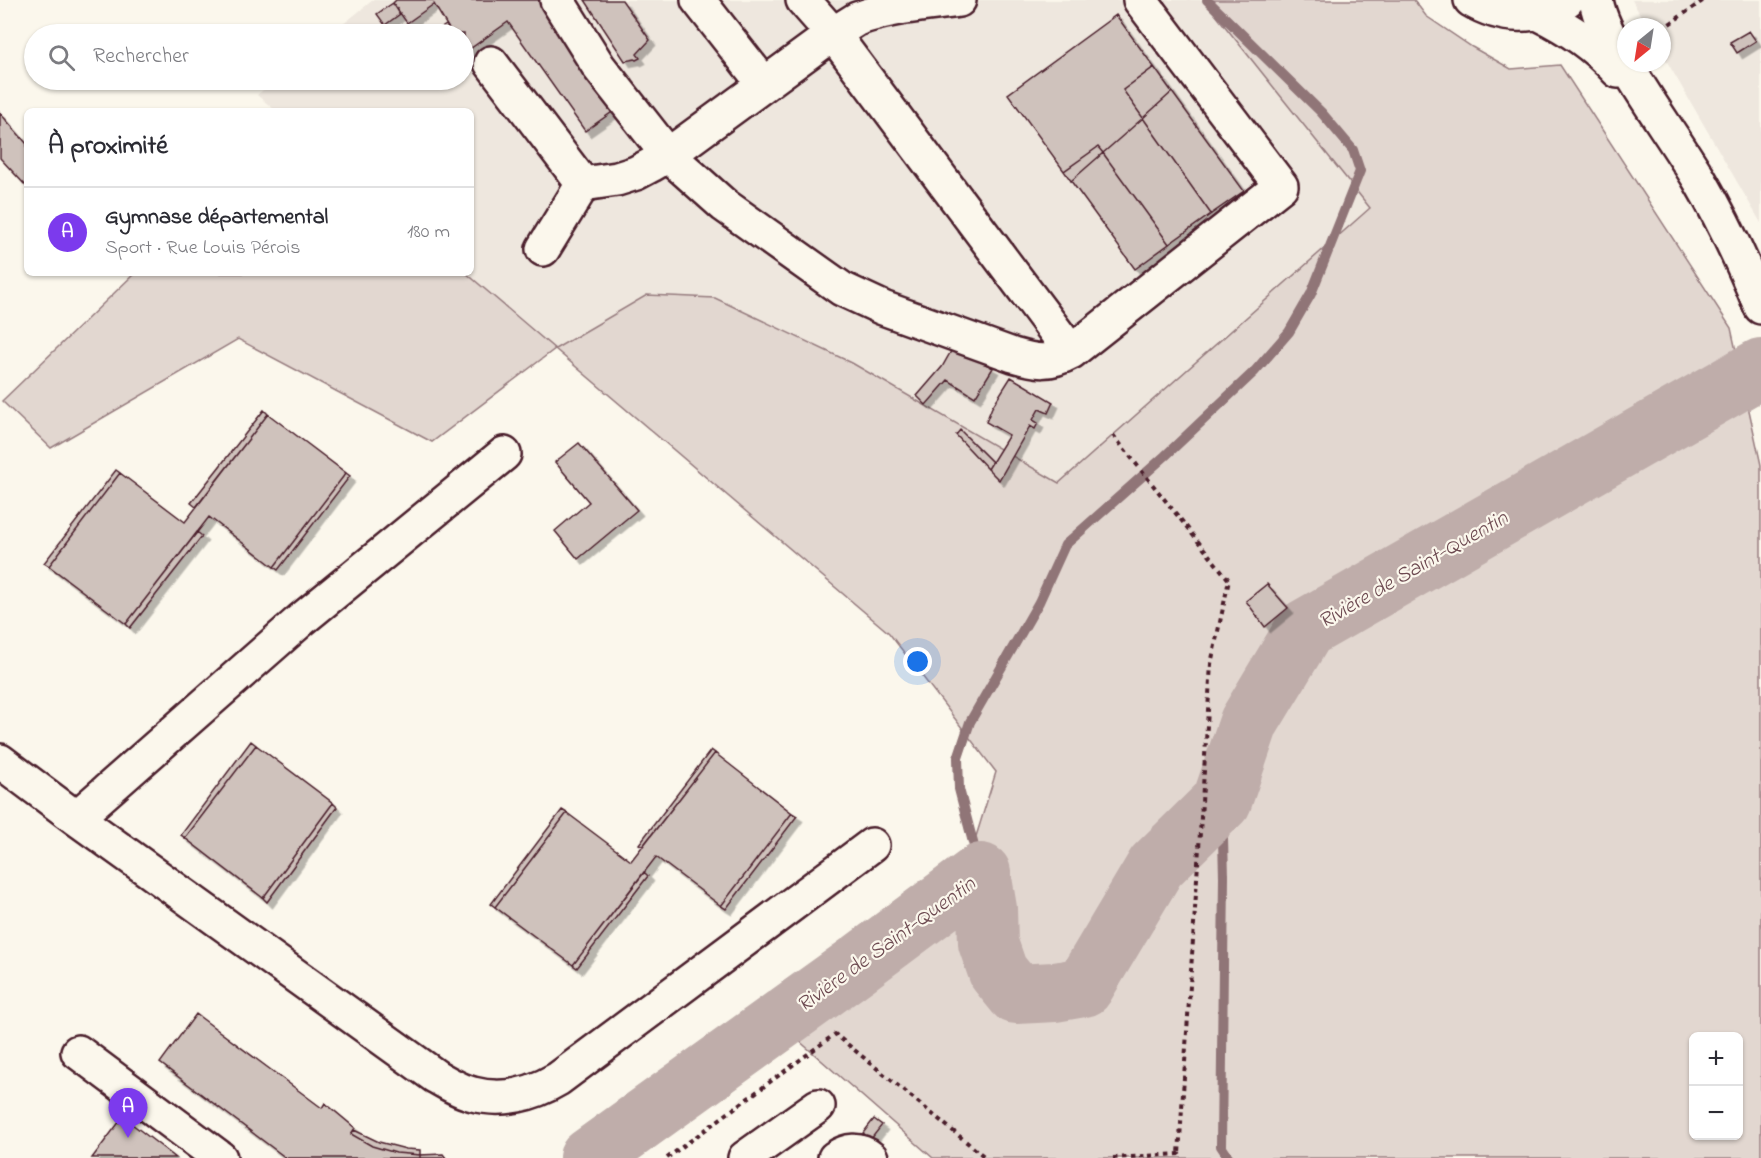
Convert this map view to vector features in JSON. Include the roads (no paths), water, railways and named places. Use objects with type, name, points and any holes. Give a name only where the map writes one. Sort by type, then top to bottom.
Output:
[{"type":"street","points":[[557,0],[599,67],[668,155],[724,205],[842,289],[863,300],[1029,360],[1044,361],[1057,359],[1071,352],[1281,186],[1140,0]]},
{"type":"street","points":[[698,0],[764,84]]},
{"type":"street","points":[[803,0],[833,34],[1071,352]]},
{"type":"street","points":[[583,184],[617,179],[636,173],[668,155],[833,34],[857,19],[873,13],[959,0]]},
{"type":"street","points":[[1471,0],[1481,6],[1515,15],[1553,6],[1570,29],[1597,49],[1648,103]]},
{"type":"street","points":[[1596,0],[1602,23],[1648,103],[1699,179],[1736,250],[1761,307]]},
{"type":"street","points":[[491,63],[583,184]]},
{"type":"street","points":[[543,249],[583,184]]},
{"type":"street","points":[[76,818],[301,620],[504,454]]},
{"type":"street","points":[[0,761],[435,1076],[473,1094],[491,1097],[527,1094],[544,1088],[558,1079],[872,845]]},
{"type":"street","points":[[78,1052],[220,1158]]},
{"type":"street","points":[[745,1158],[818,1106]]},
{"type":"street","points":[[835,1158],[844,1152],[855,1150],[871,1158]]},
{"type":"waterway","points":[[981,873],[959,789],[958,758],[970,722],[1039,602],[1065,545],[1165,456],[1255,371],[1289,332],[1311,294],[1360,171],[1353,150],[1321,112],[1207,0]]},
{"type":"waterway","name":"Rivière de Saint-Quentin","points":[[589,1158],[981,873],[987,909],[988,943],[998,972],[1016,994],[1055,992],[1084,987],[1156,866],[1222,801],[1249,722],[1305,629],[1761,368]]},
{"type":"waterway","points":[[1222,801],[1224,877],[1221,1146],[1229,1158]]},
{"type":"place","name":"Gymnase départemental","points":[[128,1138]]}]
